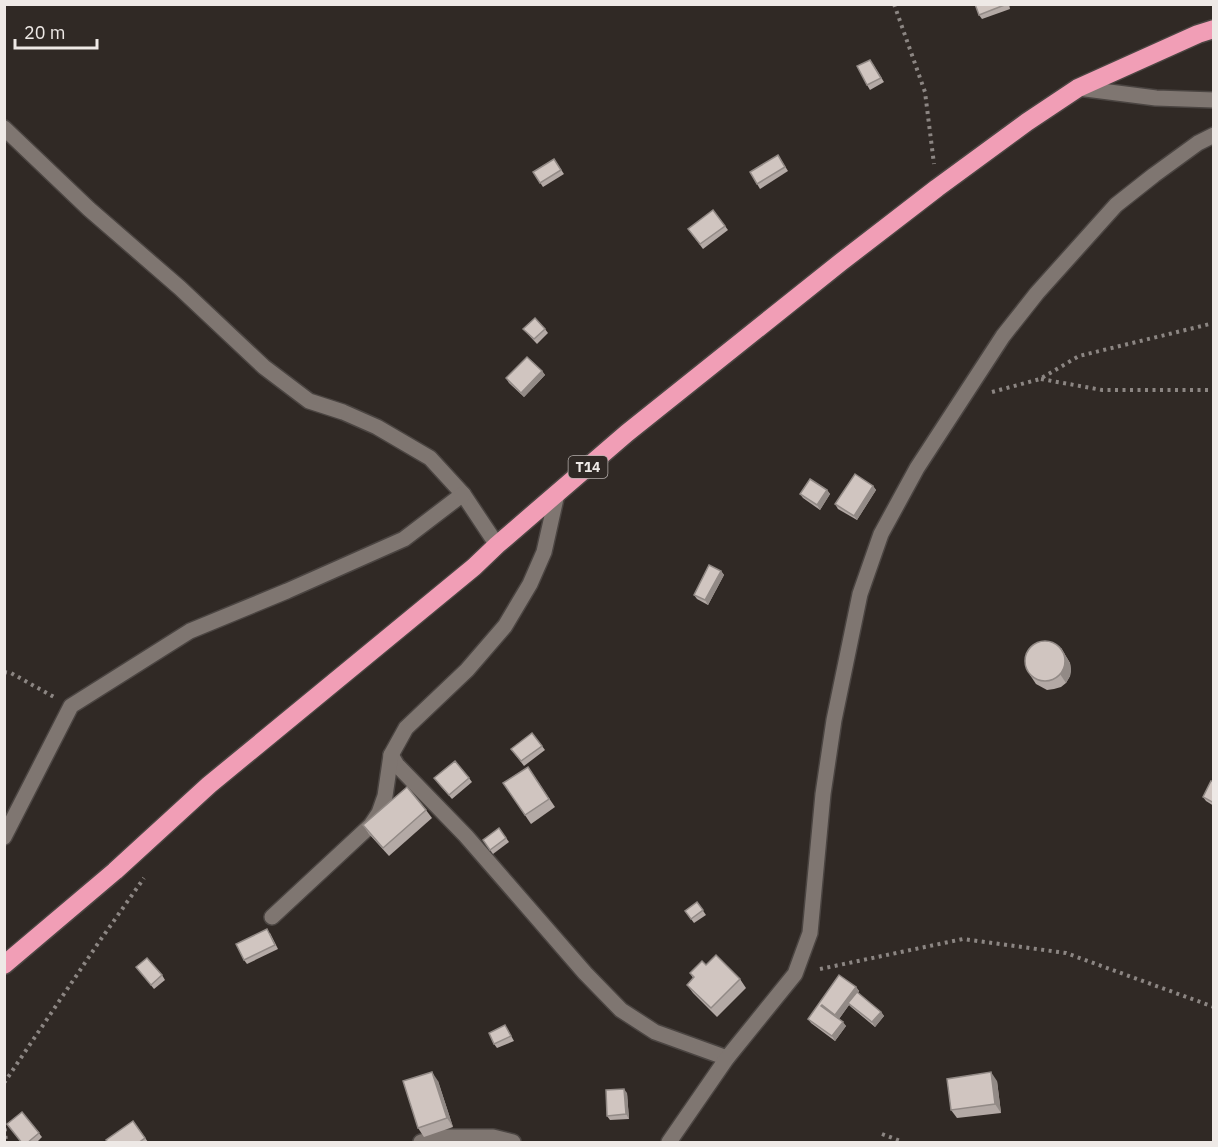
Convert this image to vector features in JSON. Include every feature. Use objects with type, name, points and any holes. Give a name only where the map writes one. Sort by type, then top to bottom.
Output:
[{"type":"highway","name":"T14","points":[[4,965],[115,872],[209,785],[474,567],[496,545],[627,433],[841,262],[937,188],[1078,88],[1214,29]]},
{"type":"street","points":[[1078,88],[1156,98],[1214,100]]},
{"type":"street","points":[[4,128],[89,209],[180,288],[264,367],[309,401],[343,412],[377,427],[430,458],[463,494],[496,545]]},
{"type":"street","points":[[669,1143],[727,1058],[795,974],[810,933],[823,794],[834,720],[860,594],[881,534],[917,468],[1009,328],[1037,293],[1116,205],[1198,143],[1214,135]]},
{"type":"street","points":[[4,837],[71,706],[190,631],[404,539],[463,494]]},
{"type":"street","points":[[272,917],[370,825],[379,813],[385,796],[391,755],[406,728],[467,670],[506,626],[530,584],[544,552],[557,494]]},
{"type":"street","points":[[391,755],[397,765],[473,845],[585,973],[621,1010],[655,1032],[727,1058]]},
{"type":"street","points":[[420,1143],[442,1137],[493,1137],[513,1143]]},
{"type":"path","points":[[894,4],[925,92],[937,188]]},
{"type":"path","points":[[960,402],[1040,379],[1079,356],[1214,323]]},
{"type":"path","points":[[1040,379],[1102,390],[1214,390]]},
{"type":"path","points":[[4,672],[11,673],[71,706]]},
{"type":"path","points":[[4,1083],[147,873]]},
{"type":"path","points":[[795,974],[963,939],[1066,953],[1214,1007]]},
{"type":"path","points":[[4,1121],[6,1143]]},
{"type":"path","points":[[882,1134],[903,1143]]},
{"type":"building","points":[[975,4],[1007,4],[979,15]]},
{"type":"building","points":[[870,60],[881,78],[867,85],[857,66]]},
{"type":"building","points":[[778,155],[785,167],[757,184],[750,172]]},
{"type":"building","points":[[554,159],[561,170],[540,183],[533,172]]},
{"type":"building","points":[[713,210],[725,226],[700,244],[688,229]]},
{"type":"building","points":[[535,318],[545,329],[534,339],[523,329]]},
{"type":"building","points":[[527,357],[542,371],[521,393],[506,378]]},
{"type":"building","points":[[855,474],[873,486],[854,516],[835,504]]},
{"type":"building","points":[[810,479],[827,490],[817,505],[800,494]]},
{"type":"building","points":[[709,565],[721,571],[705,600],[694,595]]},
{"type":"building","points":[[1045,641],[1053,642],[1059,647],[1064,653],[1064,669],[1059,675],[1053,680],[1045,681],[1037,680],[1031,675],[1026,669],[1025,661],[1026,653],[1031,647],[1037,642]]},
{"type":"building","points":[[532,733],[542,746],[521,761],[511,749]]},
{"type":"building","points":[[455,761],[469,778],[449,795],[434,778]]},
{"type":"building","points":[[528,767],[549,799],[525,815],[503,783]]},
{"type":"building","points":[[1211,781],[1214,782],[1214,803],[1203,797]]},
{"type":"building","points":[[407,787],[426,810],[383,848],[363,825]]},
{"type":"building","points":[[499,828],[506,838],[490,850],[483,840]]},
{"type":"building","points":[[697,902],[703,910],[691,919],[685,911]]},
{"type":"building","points":[[267,929],[275,945],[244,960],[236,944]]},
{"type":"building","points":[[716,955],[740,979],[711,1008],[687,985],[694,977],[690,973],[702,961],[706,965]]},
{"type":"building","points":[[147,958],[162,975],[151,985],[136,967]]},
{"type":"building","points":[[839,975],[856,987],[835,1015],[821,1006],[843,1022],[832,1036],[808,1019]]},
{"type":"building","points":[[857,992],[881,1012],[872,1022],[848,1003]]},
{"type":"building","points":[[505,1025],[511,1036],[494,1044],[489,1033]]},
{"type":"building","points":[[432,1072],[447,1118],[418,1128],[403,1081]]},
{"type":"building","points":[[991,1072],[995,1104],[951,1110],[947,1079]]},
{"type":"building","points":[[624,1089],[626,1114],[607,1116],[606,1090]]},
{"type":"building","points":[[22,1112],[39,1133],[27,1143],[22,1143],[7,1124]]},
{"type":"building","points":[[133,1121],[145,1138],[138,1143],[108,1143],[106,1140]]}]
